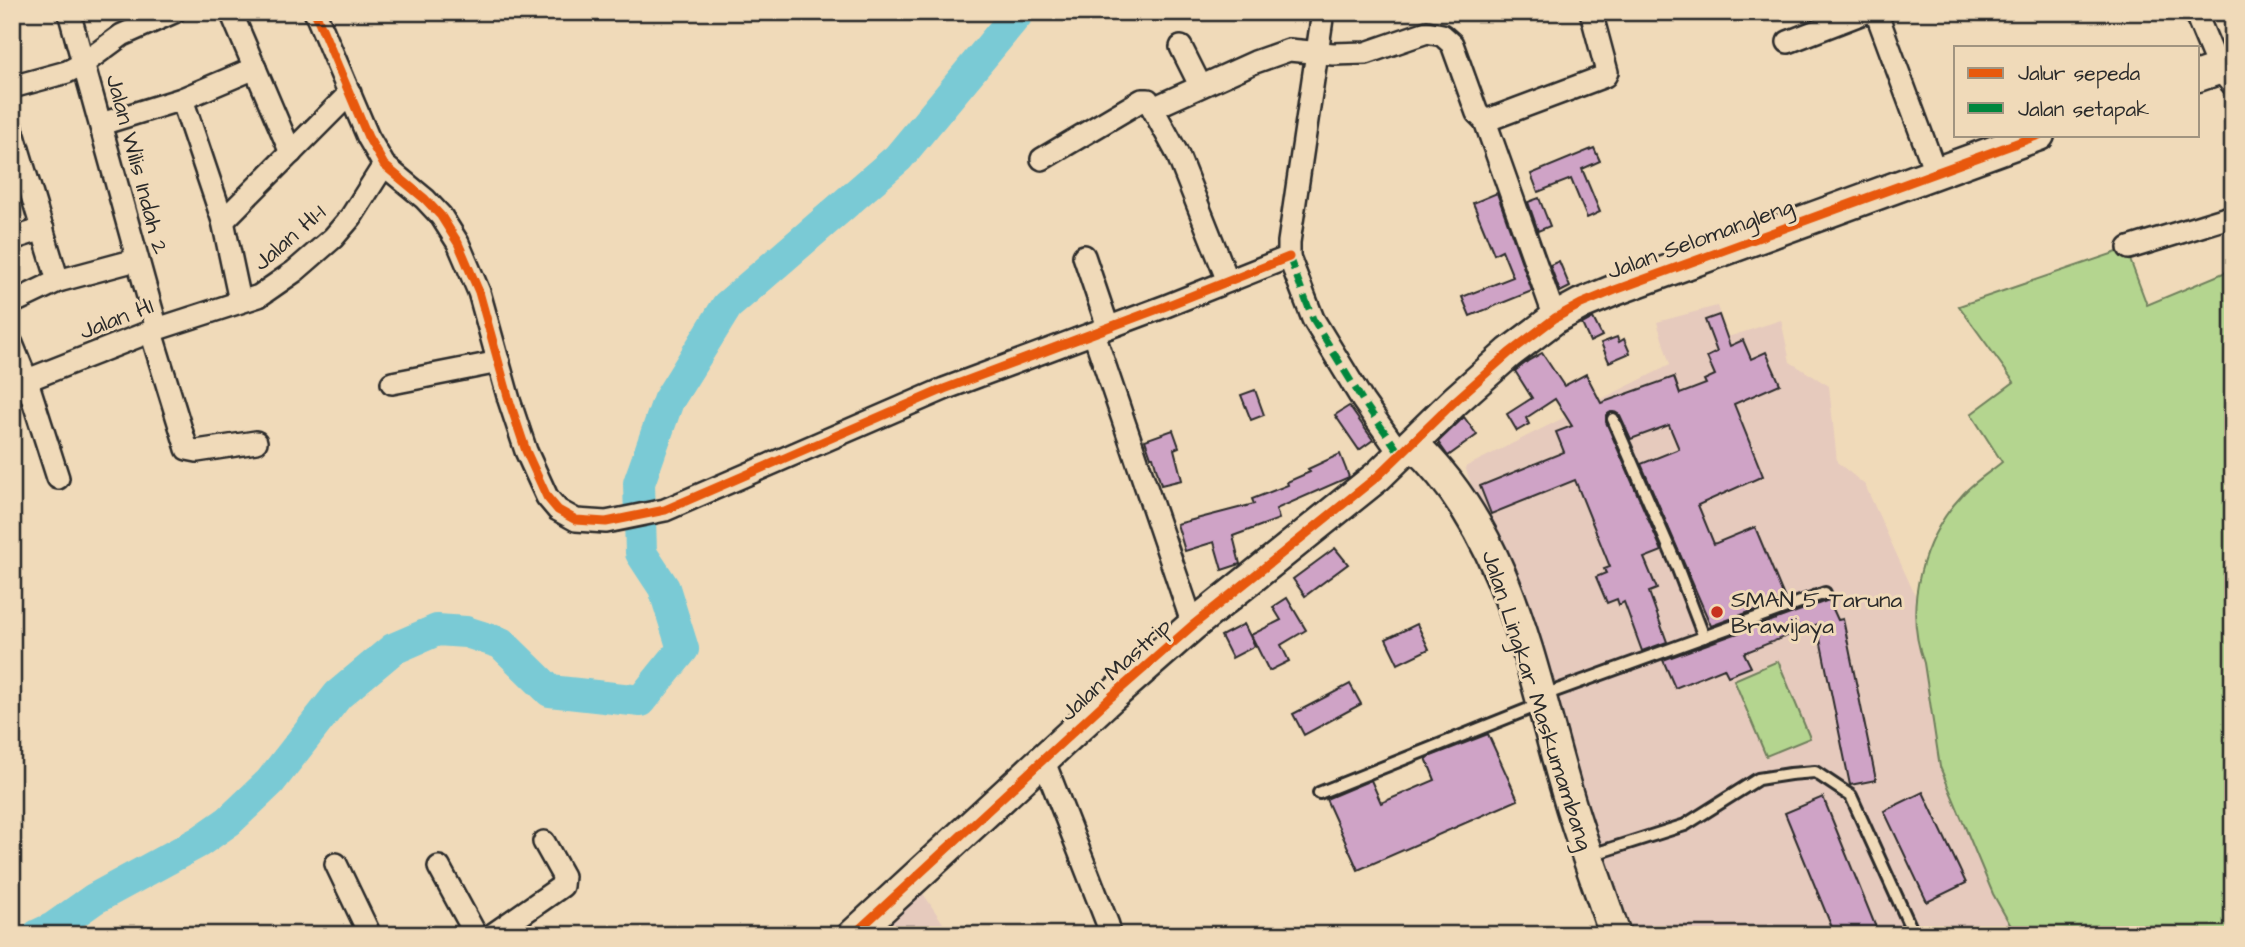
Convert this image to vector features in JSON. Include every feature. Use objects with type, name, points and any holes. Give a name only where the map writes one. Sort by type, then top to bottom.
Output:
[{"type":"street","name":"Jalan Wilis Indah 2","points":[[69,12],[187,449],[197,451],[256,442]]},
{"type":"street","points":[[12,87],[50,78],[84,63],[122,35],[174,12]]},
{"type":"street","points":[[231,12],[291,153]]},
{"type":"street","points":[[315,12],[368,136],[384,165],[425,199],[458,243],[479,292],[526,451],[547,497],[558,510],[576,520],[606,522],[665,510],[944,389],[1289,257]]},
{"type":"street","points":[[1323,12],[1323,53],[1289,242],[1289,257],[1313,319],[1363,401],[1407,449]]},
{"type":"street","points":[[1485,121],[1605,76],[1607,72],[1591,12]]},
{"type":"street","points":[[1788,42],[1866,12]]},
{"type":"street","points":[[1876,12],[1935,171]]},
{"type":"street","points":[[2195,12],[2221,73]]},
{"type":"street","points":[[1153,108],[1268,56],[1289,50],[1366,53],[1427,32],[1442,35],[1452,44],[1477,113],[1485,121],[1555,318]]},
{"type":"street","points":[[1181,47],[1200,85]]},
{"type":"street","points":[[100,124],[182,99],[255,68]]},
{"type":"street","points":[[223,221],[350,93]]},
{"type":"street","points":[[182,99],[223,221],[240,301]]},
{"type":"street","points":[[1042,159],[1142,100],[1148,100],[1177,153],[1228,281]]},
{"type":"street","points":[[12,129],[58,282]]},
{"type":"street","name":"Jalan Selomangleng","points":[[1407,449],[1509,353],[1555,318],[1581,304],[1935,171],[2036,136]]},
{"type":"street","name":"Jalan H1-1","points":[[240,301],[259,296],[276,285],[332,238],[351,217],[384,165]]},
{"type":"street","points":[[2129,248],[2233,216]]},
{"type":"street","points":[[12,239],[43,229]]},
{"type":"street","points":[[1084,256],[1101,330],[1193,625]]},
{"type":"street","points":[[12,303],[58,282],[136,260]]},
{"type":"street","name":"Jalan H1","points":[[20,384],[154,331],[240,301]]},
{"type":"street","points":[[12,344],[20,384],[58,478]]},
{"type":"street","points":[[392,383],[499,362]]},
{"type":"street","name":"Jalan Mastrip","points":[[867,926],[1042,759],[1193,625],[1326,519],[1407,449]]},
{"type":"street","name":"Jalan Lingkar Maskumambang","points":[[1407,449],[1440,470],[1487,541],[1519,628],[1542,699],[1572,809],[1615,935]]},
{"type":"street","points":[[1042,759],[1108,925]]},
{"type":"street","points":[[492,935],[562,886],[563,876],[544,842]]},
{"type":"street","points":[[335,864],[370,935]]},
{"type":"street","points":[[439,867],[476,935]]},
{"type":"lane","points":[[1613,419],[1674,559],[1704,637]]},
{"type":"lane","points":[[1319,793],[1542,699],[1825,593]]},
{"type":"lane","points":[[1588,856],[1685,825],[1758,779],[1815,772],[1851,796],[1914,935]]},
{"type":"shaded area","name":"SMAN 5 Taruna Brawijaya","points":[[1717,306],[1728,337],[1781,320],[1790,362],[1829,386],[1837,462],[1865,485],[1915,595],[1918,647],[1924,663],[1940,767],[1993,894],[2016,935],[1634,935],[1465,467],[1670,365],[1657,322]]},
{"type":"shaded area","points":[[920,889],[951,935],[866,935]]},
{"type":"green space","points":[[2126,249],[2147,305],[2233,269],[2233,935],[2016,935],[1993,894],[1940,767],[1915,619],[1920,573],[1937,530],[1964,493],[2002,462],[1971,414],[2014,382],[1959,306]]},
{"type":"green space","points":[[1778,661],[1810,738],[1766,756],[1734,680]]},
{"type":"building","points":[[1594,148],[1600,161],[1582,169],[1600,212],[1587,218],[1571,179],[1538,192],[1531,174]]},
{"type":"building","points":[[1497,193],[1532,291],[1470,316],[1462,297],[1513,277],[1502,250],[1494,254],[1473,203]]},
{"type":"building","points":[[1539,198],[1550,226],[1538,231],[1528,202]]},
{"type":"building","points":[[1559,261],[1570,287],[1560,292],[1550,265]]},
{"type":"building","points":[[1719,315],[1730,346],[1743,340],[1751,359],[1766,352],[1780,384],[1734,404],[1763,476],[1698,505],[1714,544],[1755,527],[1785,599],[1711,626],[1641,464],[1679,449],[1669,425],[1631,439],[1620,415],[1611,412],[1606,415],[1606,422],[1662,551],[1644,558],[1657,589],[1649,592],[1667,642],[1642,651],[1624,602],[1619,605],[1617,599],[1607,603],[1596,577],[1606,573],[1604,569],[1610,567],[1575,480],[1491,514],[1480,486],[1564,452],[1556,432],[1572,426],[1555,399],[1526,418],[1529,424],[1517,431],[1507,414],[1532,398],[1515,371],[1528,361],[1542,353],[1564,386],[1586,374],[1601,403],[1674,377],[1680,394],[1706,384],[1704,380],[1715,375],[1707,357],[1717,352],[1705,320]]},
{"type":"building","points":[[1593,318],[1602,336],[1590,342],[1582,324]]},
{"type":"building","points":[[1617,337],[1619,342],[1624,339],[1630,353],[1609,362],[1601,343]]},
{"type":"building","points":[[1255,390],[1264,415],[1251,420],[1241,395]]},
{"type":"building","points":[[1349,406],[1373,440],[1359,450],[1335,415]]},
{"type":"building","points":[[1464,417],[1477,435],[1448,456],[1438,442]]},
{"type":"building","points":[[1173,430],[1179,447],[1174,449],[1182,480],[1161,485],[1145,440]]},
{"type":"building","points":[[1340,454],[1349,477],[1276,509],[1279,519],[1233,536],[1240,564],[1222,570],[1214,542],[1185,551],[1177,524],[1254,504],[1252,499],[1288,485],[1287,482],[1310,472],[1308,469]]},
{"type":"building","points":[[1335,548],[1348,564],[1305,596],[1293,579]]},
{"type":"building","points":[[1287,598],[1306,630],[1281,645],[1289,661],[1269,671],[1251,635],[1281,620],[1273,607]]},
{"type":"building","points":[[1829,600],[1838,620],[1843,619],[1876,780],[1850,785],[1817,624],[1744,653],[1751,667],[1728,676],[1724,668],[1675,688],[1663,660]]},
{"type":"building","points":[[1244,624],[1255,646],[1232,658],[1221,636]]},
{"type":"building","points":[[1417,624],[1429,649],[1398,664],[1386,639]]},
{"type":"building","points":[[1350,684],[1361,704],[1304,735],[1293,714]]},
{"type":"building","points":[[1488,734],[1518,800],[1358,870],[1326,799],[1371,780],[1381,803],[1435,780],[1426,758]]},
{"type":"building","points":[[1923,792],[1966,883],[1927,902],[1884,811]]},
{"type":"building","points":[[1823,797],[1879,935],[1835,935],[1785,813]]},
{"type":"waterway","points":[[38,935],[53,928],[94,899],[199,842],[229,821],[270,782],[338,695],[393,649],[437,630],[466,632],[501,643],[550,691],[641,701],[683,649],[664,588],[641,553],[639,483],[668,401],[727,306],[898,158],[1019,12]]},
{"type":"marked path","points":[[1289,257],[1313,319],[1363,401],[1401,455]]},
{"type":"cycle path","points":[[315,12],[368,137],[384,165],[425,199],[441,216],[458,243],[479,292],[526,451],[547,497],[558,510],[576,520],[606,522],[665,510],[944,389],[1289,257]]},
{"type":"cycle path","points":[[853,935],[1111,697],[1193,625],[1378,476],[1455,401],[1509,353],[1555,318],[1615,290],[2036,136]]},
{"type":"place","name":"SMAN 5 Taruna Brawijaya","points":[[1717,612]]}]
